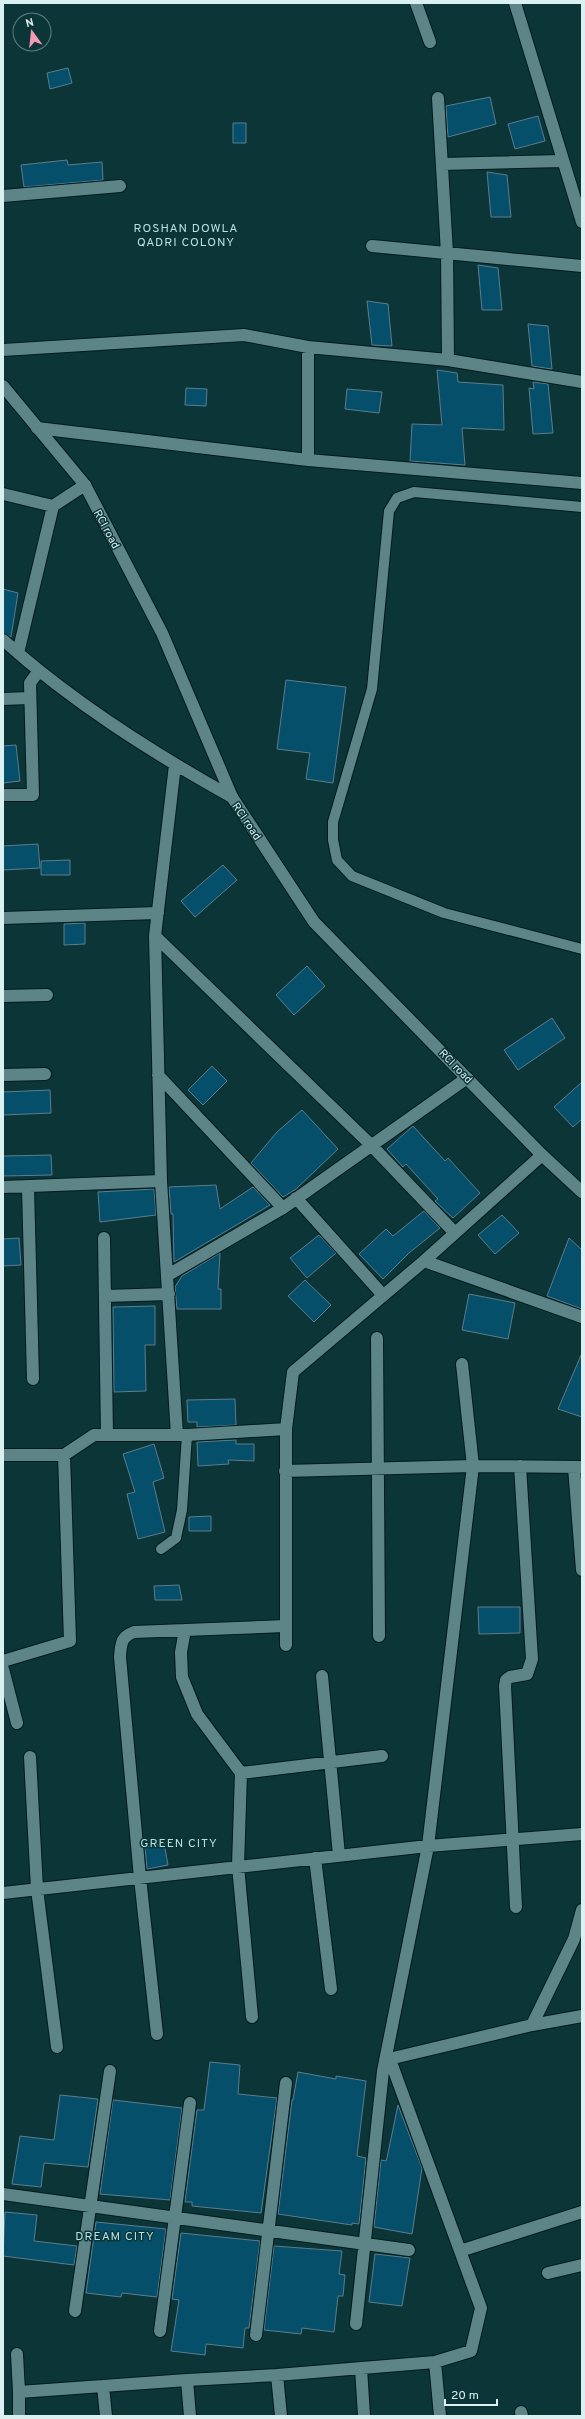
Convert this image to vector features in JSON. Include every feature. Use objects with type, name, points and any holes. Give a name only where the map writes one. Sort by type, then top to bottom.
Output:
[{"type":"street","points":[[416,3],[430,42]]},
{"type":"street","points":[[515,3],[582,222]]},
{"type":"street","points":[[438,98],[447,253],[448,360]]},
{"type":"street","points":[[442,164],[563,161]]},
{"type":"street","points":[[3,196],[120,186]]},
{"type":"street","points":[[372,246],[582,266]]},
{"type":"street","points":[[3,350],[244,335],[308,347],[448,360],[582,382]]},
{"type":"street","points":[[308,347],[308,460]]},
{"type":"street","name":"RCI road","points":[[3,386],[85,485],[162,633],[232,797],[314,922],[542,1155],[582,1192]]},
{"type":"street","points":[[37,428],[308,460],[582,483]]},
{"type":"street","points":[[18,653],[53,506],[85,485]]},
{"type":"street","points":[[3,494],[53,506]]},
{"type":"street","points":[[3,640],[38,672],[175,765],[232,797]]},
{"type":"street","points":[[3,795],[33,795],[29,698],[30,683],[38,672]]},
{"type":"street","points":[[3,699],[29,698]]},
{"type":"street","points":[[175,765],[156,936],[161,1181],[169,1294],[182,1435]]},
{"type":"street","points":[[3,918],[158,913]]},
{"type":"street","points":[[156,936],[371,1145],[455,1233]]},
{"type":"street","points":[[3,996],[47,995]]},
{"type":"street","points":[[3,1075],[45,1074]]},
{"type":"street","points":[[158,1075],[283,1208]]},
{"type":"street","points":[[168,1275],[283,1208],[468,1078]]},
{"type":"street","points":[[286,1645],[286,1429],[293,1372],[382,1294],[424,1261],[542,1155]]},
{"type":"street","points":[[3,1187],[28,1188],[161,1181]]},
{"type":"street","points":[[28,1188],[33,1379]]},
{"type":"street","points":[[296,1198],[382,1294]]},
{"type":"street","points":[[104,1238],[107,1435]]},
{"type":"street","points":[[424,1261],[582,1317]]},
{"type":"street","points":[[105,1296],[169,1294]]},
{"type":"street","points":[[377,1338],[376,1468],[379,1636]]},
{"type":"street","points":[[356,2324],[388,2060],[428,1846],[473,1466],[462,1364]]},
{"type":"street","points":[[3,1455],[64,1455],[94,1436],[182,1435],[286,1429]]},
{"type":"street","points":[[3,1661],[70,1641],[64,1455]]},
{"type":"street","points":[[285,1471],[473,1466],[578,1467],[582,1570]]},
{"type":"street","points":[[516,1907],[505,1686],[506,1680],[510,1677],[527,1674],[532,1659],[520,1466]]},
{"type":"street","points":[[157,2034],[140,1878],[120,1656],[121,1643],[125,1636],[134,1632],[286,1626]]},
{"type":"street","points":[[185,1630],[181,1652],[182,1677],[197,1714],[241,1773],[238,1866],[252,2017]]},
{"type":"street","points":[[3,1669],[17,1723]]},
{"type":"street","points":[[322,1676],[329,1764],[339,1855]]},
{"type":"street","points":[[241,1773],[329,1764],[382,1756]]},
{"type":"street","points":[[30,1757],[37,1889],[57,2047]]},
{"type":"street","points":[[3,1892],[428,1846],[582,1834]]},
{"type":"street","points":[[315,1858],[331,1989]]},
{"type":"street","points":[[532,2025],[574,1939],[582,1910]]},
{"type":"street","points":[[388,2060],[532,2025],[582,2016]]},
{"type":"street","points":[[19,2392],[277,2375],[435,2362],[471,2351],[480,2308],[388,2060]]},
{"type":"street","points":[[75,2311],[110,2071]]},
{"type":"street","points":[[256,2335],[267,2230],[286,2083]]},
{"type":"street","points":[[160,2331],[190,2103]]},
{"type":"street","points":[[3,2194],[409,2250]]},
{"type":"street","points":[[460,2251],[582,2212]]},
{"type":"street","points":[[548,2273],[582,2265]]},
{"type":"street","points":[[17,2354],[20,2416]]},
{"type":"street","points":[[435,2362],[440,2416]]},
{"type":"street","points":[[361,2368],[364,2416]]},
{"type":"street","points":[[277,2375],[281,2416]]},
{"type":"street","points":[[187,2380],[190,2416]]},
{"type":"street","points":[[103,2386],[106,2416]]},
{"type":"lane","points":[[582,507],[414,492],[397,498],[390,512],[372,688],[333,822],[333,840],[337,860],[352,876],[444,913],[582,949]]},
{"type":"lane","points":[[161,1549],[176,1538],[182,1510],[182,1435]]},
{"type":"building","points":[[68,68],[72,83],[50,89],[47,73]]},
{"type":"building","points":[[490,97],[496,124],[448,137],[446,106]]},
{"type":"building","points":[[538,116],[545,141],[515,149],[508,124]]},
{"type":"building","points":[[233,123],[246,123],[246,143],[233,143]]},
{"type":"building","points":[[67,160],[68,165],[102,162],[103,180],[24,187],[21,165]]},
{"type":"building","points":[[487,172],[507,175],[511,217],[491,217]]},
{"type":"building","points":[[478,265],[498,268],[502,310],[482,310]]},
{"type":"building","points":[[367,301],[388,304],[392,346],[372,345]]},
{"type":"building","points":[[528,324],[548,326],[552,369],[532,366]]},
{"type":"building","points":[[437,370],[457,373],[458,382],[503,385],[504,430],[462,428],[465,465],[410,461],[412,424],[442,425]]},
{"type":"building","points":[[533,382],[548,384],[553,433],[533,434],[529,388],[534,389]]},
{"type":"building","points":[[186,388],[207,389],[206,406],[185,405]]},
{"type":"building","points":[[347,389],[382,392],[379,413],[345,409]]},
{"type":"building","points":[[3,589],[18,593],[11,637],[3,633]]},
{"type":"building","points":[[286,680],[346,687],[333,783],[306,779],[310,753],[277,749]]},
{"type":"building","points":[[16,745],[20,781],[3,783],[3,746]]},
{"type":"building","points":[[38,844],[40,868],[3,870],[3,846]]},
{"type":"building","points":[[70,860],[70,875],[41,875],[41,861]]},
{"type":"building","points":[[223,865],[237,880],[195,917],[181,901]]},
{"type":"building","points":[[85,923],[85,944],[64,945],[64,924]]},
{"type":"building","points":[[307,966],[325,986],[294,1015],[276,995]]},
{"type":"building","points":[[552,1018],[565,1038],[518,1070],[504,1050]]},
{"type":"building","points":[[212,1066],[227,1081],[203,1105],[188,1090]]},
{"type":"building","points":[[582,1082],[582,1119],[573,1127],[554,1107]]},
{"type":"building","points":[[50,1090],[51,1113],[3,1115],[3,1092]]},
{"type":"building","points":[[302,1110],[338,1149],[296,1189],[283,1197],[251,1163],[277,1132]]},
{"type":"building","points":[[413,1126],[445,1161],[448,1158],[480,1193],[453,1218],[435,1201],[438,1199],[406,1164],[403,1167],[387,1149]]},
{"type":"building","points":[[51,1155],[52,1175],[3,1176],[3,1156]]},
{"type":"building","points":[[216,1185],[220,1209],[253,1187],[270,1205],[174,1262],[173,1214],[171,1214],[169,1187]]},
{"type":"building","points":[[154,1189],[156,1215],[100,1222],[98,1192]]},
{"type":"building","points":[[424,1211],[440,1228],[409,1253],[383,1279],[359,1254],[386,1229],[393,1236]]},
{"type":"building","points":[[502,1215],[519,1233],[495,1254],[478,1235]]},
{"type":"building","points":[[319,1235],[336,1253],[307,1278],[290,1258]]},
{"type":"building","points":[[19,1238],[21,1265],[3,1266],[3,1239]]},
{"type":"building","points":[[569,1238],[582,1250],[582,1309],[547,1296]]},
{"type":"building","points":[[220,1253],[218,1289],[221,1289],[221,1309],[177,1309],[175,1287],[182,1276]]},
{"type":"building","points":[[305,1280],[331,1305],[314,1322],[288,1296]]},
{"type":"building","points":[[469,1294],[515,1303],[508,1339],[462,1330]]},
{"type":"building","points":[[155,1306],[155,1345],[145,1345],[146,1391],[114,1392],[113,1307]]},
{"type":"building","points":[[582,1353],[582,1417],[558,1409]]},
{"type":"building","points":[[235,1399],[236,1425],[197,1427],[197,1422],[188,1422],[187,1400]]},
{"type":"building","points":[[236,1440],[236,1444],[254,1444],[254,1461],[228,1460],[229,1464],[198,1466],[197,1442]]},
{"type":"building","points":[[154,1444],[164,1478],[153,1482],[165,1532],[138,1539],[127,1494],[135,1492],[123,1454]]},
{"type":"building","points":[[211,1516],[211,1531],[189,1531],[189,1517]]},
{"type":"building","points":[[179,1585],[182,1600],[155,1600],[154,1586]]},
{"type":"building","points":[[478,1607],[520,1607],[520,1633],[479,1634]]},
{"type":"building","points":[[164,1843],[168,1865],[147,1869],[145,1847]]},
{"type":"building","points":[[210,2062],[240,2065],[238,2094],[277,2098],[261,2213],[192,2206],[192,2202],[185,2202],[197,2110],[204,2110]]},
{"type":"building","points":[[298,2072],[336,2079],[336,2076],[366,2081],[357,2156],[366,2158],[359,2224],[352,2223],[352,2225],[278,2214],[292,2100]]},
{"type":"building","points":[[60,2095],[98,2099],[88,2167],[44,2163],[41,2187],[12,2184],[20,2136],[54,2140]]},
{"type":"building","points":[[113,2100],[182,2108],[170,2200],[100,2194]]},
{"type":"building","points":[[398,2105],[422,2168],[412,2234],[374,2227],[381,2160],[386,2161],[387,2158]]},
{"type":"building","points":[[5,2212],[37,2215],[34,2241],[77,2246],[74,2265],[3,2256]]},
{"type":"building","points":[[96,2222],[166,2229],[157,2297],[122,2293],[121,2297],[86,2293]]},
{"type":"building","points":[[181,2233],[260,2241],[249,2328],[245,2328],[243,2348],[206,2344],[205,2355],[171,2351],[179,2300],[172,2299]]},
{"type":"building","points":[[274,2246],[342,2251],[339,2274],[345,2275],[343,2296],[338,2296],[334,2332],[302,2328],[301,2334],[264,2330]]},
{"type":"building","points":[[375,2254],[410,2258],[402,2306],[369,2302]]},
{"type":"district","name":"ROSHAN DOWLA QADRI COLONY","points":[[186,235]]},
{"type":"district","name":"GREEN CITY","points":[[179,1843]]},
{"type":"district","name":"DREAM CITY","points":[[115,2236]]}]
